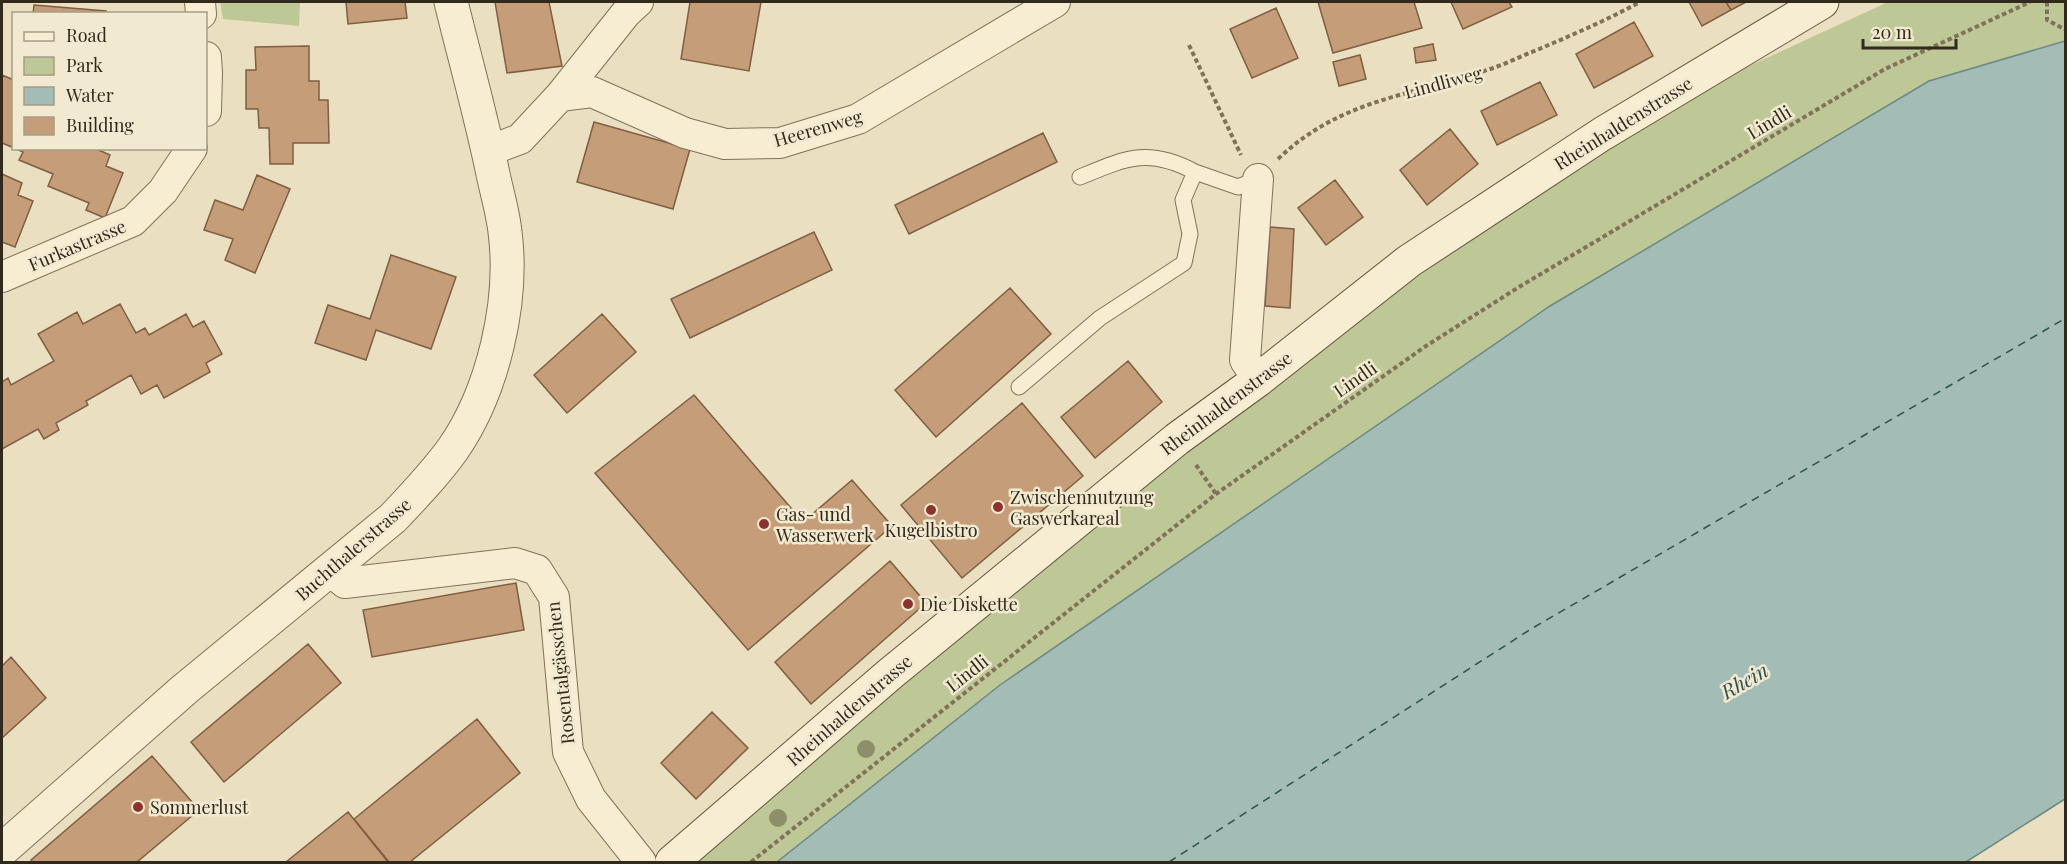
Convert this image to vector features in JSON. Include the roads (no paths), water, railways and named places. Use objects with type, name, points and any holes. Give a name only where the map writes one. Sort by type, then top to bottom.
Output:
[{"type":"main road","name":"Buchthalerstrasse","points":[[2,850],[185,689],[393,518],[422,488],[454,448],[484,392],[500,336],[507,280],[505,232],[488,151],[451,2]]},
{"type":"main road","name":"Rheinhaldenstrasse","points":[[672,862],[890,674],[1177,439],[1258,380],[1409,261],[1602,134],[1822,2]]},
{"type":"street","points":[[488,151],[520,139],[560,96],[626,13],[638,2]]},
{"type":"street","name":"Heerenweg","points":[[560,96],[592,92],[686,133],[725,144],[780,143],[858,119],[1055,2]]},
{"type":"street","name":"Furkastrasse","points":[[2,277],[134,221],[163,191],[191,150]]},
{"type":"street","points":[[1258,179],[1245,360],[1258,380]]},
{"type":"street","name":"Rosentalgässchen","points":[[330,571],[345,583],[515,563],[537,570],[554,597],[568,752],[591,799],[641,862]]},
{"type":"lane","points":[[1080,177],[1136,156],[1167,159],[1238,187],[1258,179]]},
{"type":"lane","points":[[1019,387],[1100,318],[1184,263],[1190,234],[1183,200],[1196,172]]},
{"type":"water","name":"Rhein","points":[[2065,41],[2065,799],[1966,862],[777,862],[1000,685],[1550,306],[1929,81]]},
{"type":"place","name":"Zwischennutzung Gaswerkareal","points":[[998,507]]},
{"type":"place","name":"Kugelbistro","points":[[931,510]]},
{"type":"place","name":"Gas- und Wasserwerk","points":[[764,524]]},
{"type":"place","name":"Die Diskette","points":[[908,604]]},
{"type":"place","name":"Sommerlust","points":[[138,807]]}]
